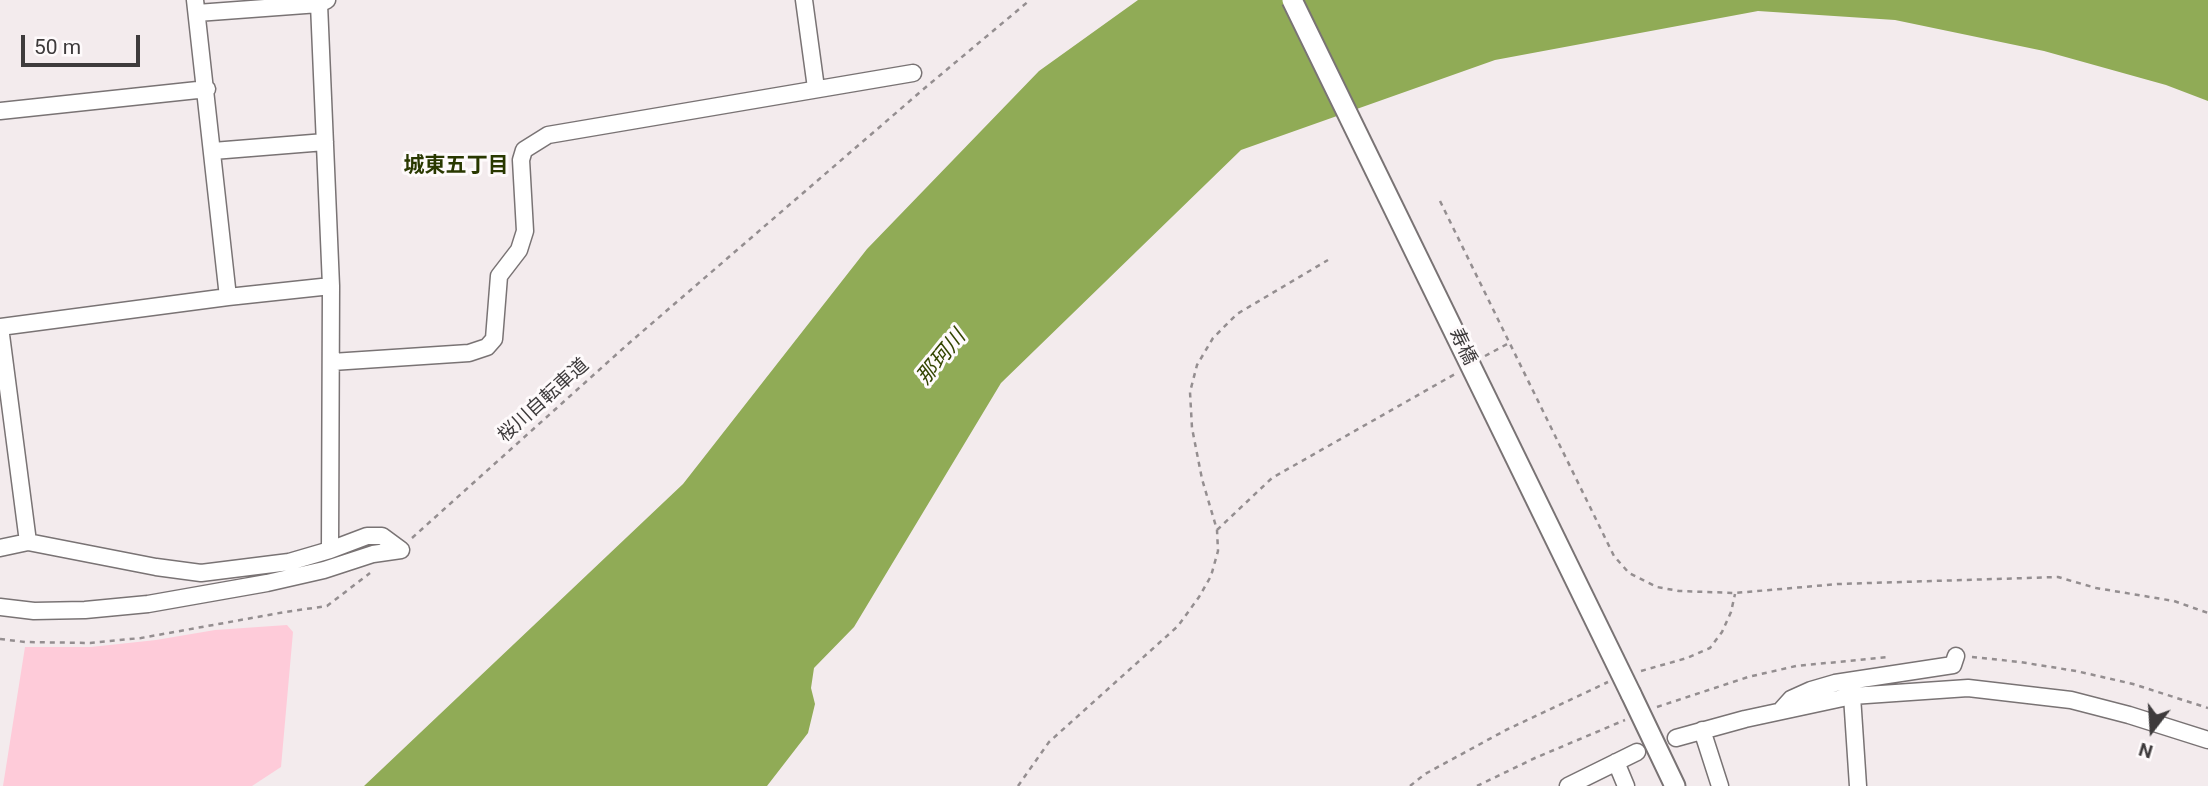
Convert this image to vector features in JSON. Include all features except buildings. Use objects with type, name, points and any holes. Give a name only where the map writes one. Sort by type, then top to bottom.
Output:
[{"type":"main road","name":"寿橋","points":[[1292,0],[1630,684],[1675,786]]},
{"type":"street","points":[[804,0],[816,88]]},
{"type":"street","points":[[229,297],[196,7],[323,2],[332,362],[330,550]]},
{"type":"street","points":[[332,362],[469,353],[487,347],[494,339],[499,276],[519,250],[525,231],[521,160],[524,149],[548,135],[912,73]]},
{"type":"street","points":[[0,111],[207,89]]},
{"type":"street","points":[[213,151],[325,142]]},
{"type":"street","points":[[28,542],[0,332],[229,297],[331,286]]},
{"type":"street","points":[[0,548],[28,542],[156,568],[201,573],[289,562],[367,536],[382,536],[401,550]]},
{"type":"street","points":[[0,607],[34,611],[85,610],[148,604],[267,583],[324,570],[373,554],[401,550]]},
{"type":"street","points":[[1780,711],[1791,699],[1811,690],[1835,683],[1953,665],[1956,656]]},
{"type":"street","points":[[1676,738],[1780,711],[1852,696],[1968,688],[2071,700],[2193,733],[2208,740]]},
{"type":"street","points":[[1852,696],[1858,786]]},
{"type":"street","points":[[1702,730],[1720,786]]},
{"type":"street","points":[[1568,786],[1637,752]]},
{"type":"street","points":[[1616,762],[1626,786]]},
{"type":"path","name":"桜川自転車道","points":[[401,550],[628,344],[926,86],[1030,0]]},
{"type":"path","points":[[1440,201],[1614,556],[1629,573],[1657,587],[1679,591],[1735,593],[1826,585],[2058,577],[2096,588],[2174,601],[2208,613]]},
{"type":"path","points":[[1018,786],[1049,742],[1178,626],[1211,576],[1218,551],[1217,530],[1202,479],[1192,428],[1190,392],[1197,365],[1213,338],[1237,314],[1328,260]]},
{"type":"path","points":[[1486,356],[1509,343]]},
{"type":"path","points":[[1217,530],[1272,478],[1462,369]]},
{"type":"path","points":[[0,639],[25,642],[103,642],[327,606],[373,570]]},
{"type":"path","points":[[1630,684],[1710,648],[1722,632],[1731,612],[1735,593]]},
{"type":"path","points":[[1410,786],[1425,774],[1506,730],[1616,679]]},
{"type":"shaded area","points":[[287,625],[293,632],[281,767],[252,786],[3,786],[25,647],[91,647],[215,630]]},
{"type":"water","name":"那珂川","points":[[1138,0],[2208,0],[2208,101],[2166,85],[2044,51],[1895,20],[1758,11],[1495,60],[1241,150],[1001,383],[854,627],[814,668],[811,688],[815,704],[808,733],[767,786],[364,786],[683,484],[867,249],[1039,71]]},
{"type":"district","name":"城東五丁目","points":[[456,167]]}]
